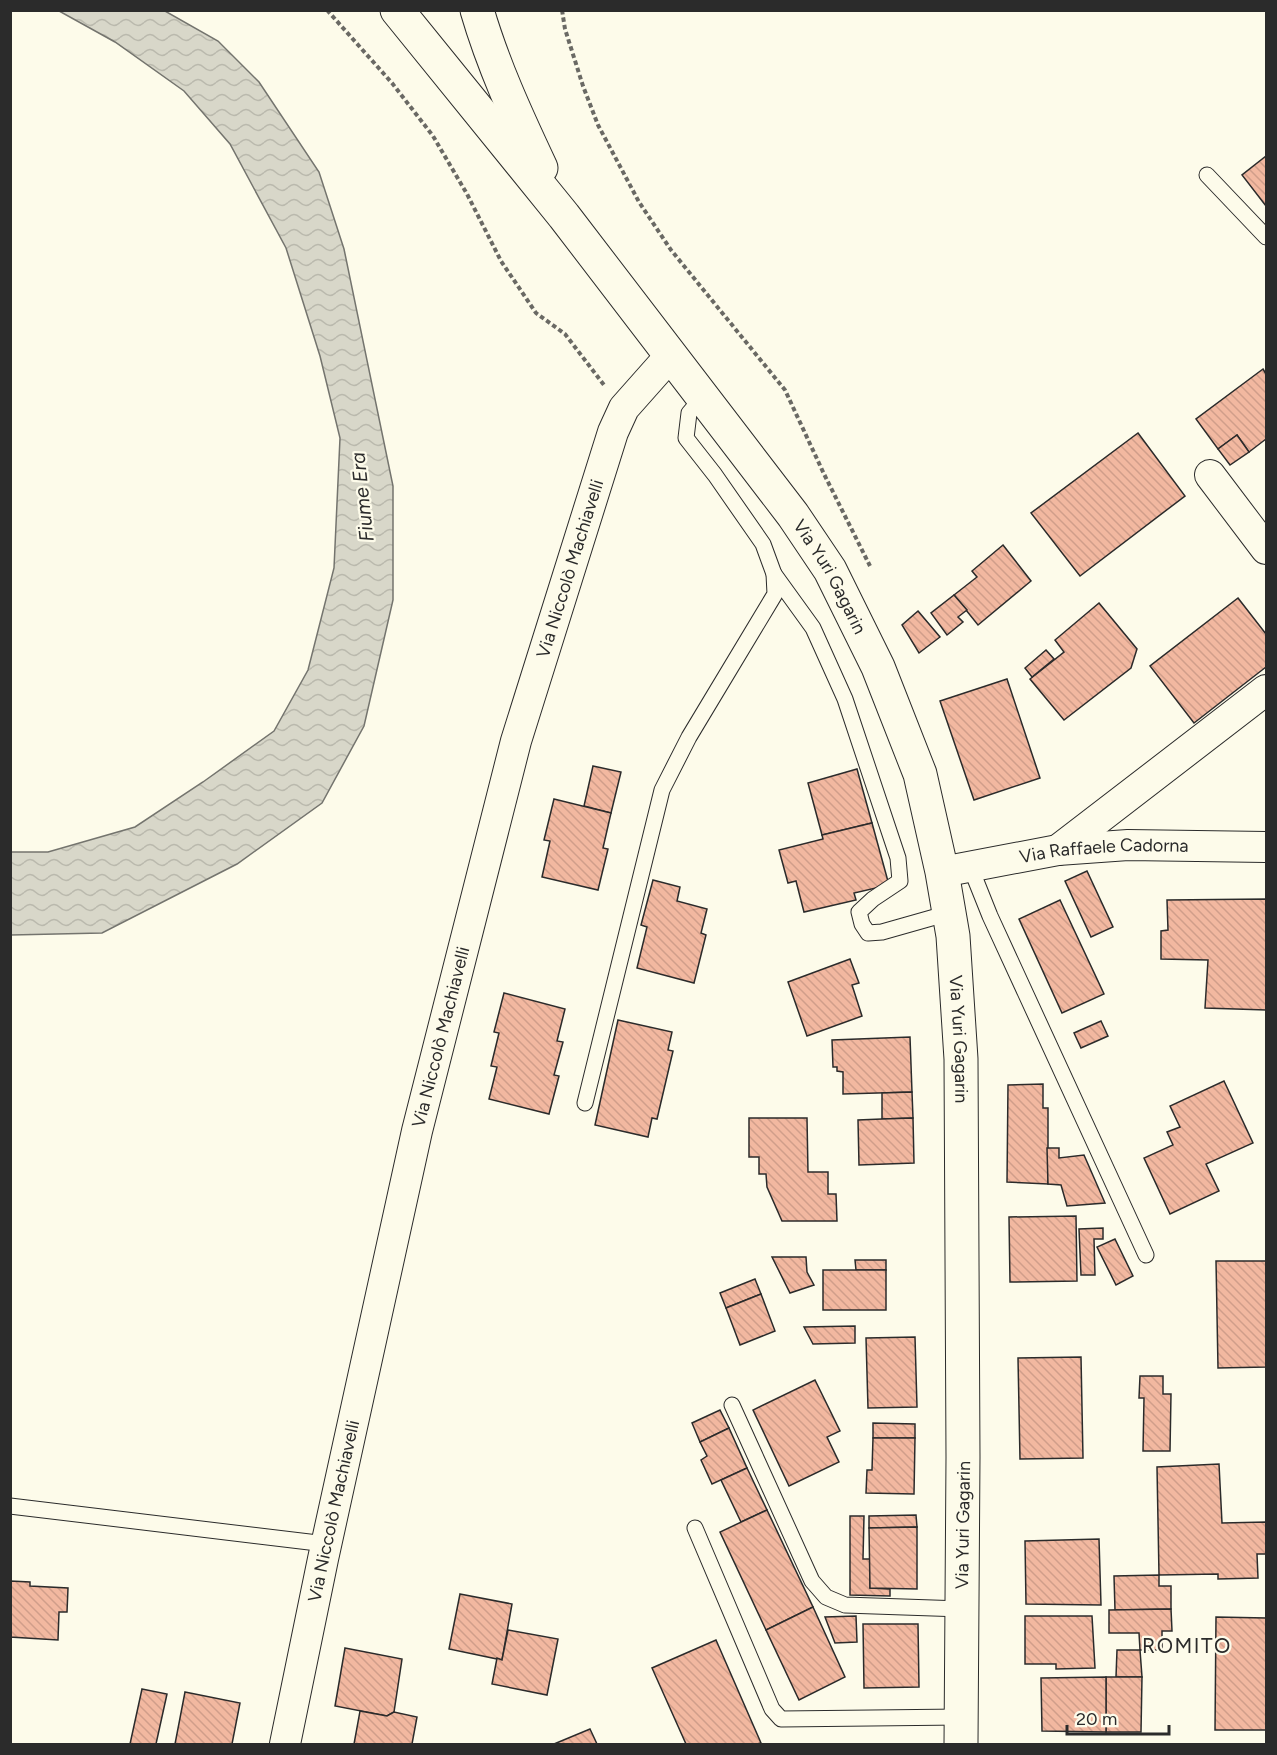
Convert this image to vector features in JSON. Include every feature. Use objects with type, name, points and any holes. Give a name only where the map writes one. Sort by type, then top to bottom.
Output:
[{"type":"street","points":[[398,10],[564,216]]},
{"type":"street","points":[[477,10],[487,43],[512,106],[564,216]]},
{"type":"street","name":"Via Yuri Gagarin","points":[[564,216],[793,515],[834,579],[878,667],[956,869],[949,913],[956,962],[963,1117],[961,1731]]},
{"type":"street","name":"Via Niccolò Machiavelli","points":[[285,1744],[326,1544],[417,1131],[516,741],[613,432],[624,408],[671,355]]},
{"type":"street","points":[[1210,475],[1266,549]]},
{"type":"street","points":[[1058,850],[1266,690]]},
{"type":"street","name":"Via Raffaele Cadorna","points":[[956,869],[1058,850],[1139,845],[1266,847]]},
{"type":"lane","points":[[1207,175],[1266,237]]},
{"type":"lane","points":[[702,398],[689,413],[686,438],[715,474],[763,544],[774,574],[813,628],[845,699],[898,858],[900,881],[873,899],[859,912],[862,924],[868,933],[882,932],[949,913]]},
{"type":"lane","points":[[585,1102],[662,790],[689,737],[775,594],[774,574]]},
{"type":"lane","points":[[956,869],[995,927],[1146,1255]]},
{"type":"lane","points":[[732,1406],[812,1581],[825,1597],[845,1605],[962,1609]]},
{"type":"lane","points":[[10,1506],[326,1544]]},
{"type":"lane","points":[[695,1528],[772,1710],[781,1719],[961,1731]]},
{"type":"path","points":[[327,10],[392,83],[433,136],[467,194],[501,261],[536,313],[565,334],[589,368],[624,408]]},
{"type":"path","points":[[562,10],[576,63],[598,125],[639,202],[671,250],[785,390],[870,566]]},
{"type":"water","name":"Fiume Era","points":[[59,11],[165,11],[218,41],[259,82],[319,172],[344,249],[393,486],[393,600],[364,726],[322,803],[237,864],[102,933],[11,935],[11,852],[48,852],[135,827],[274,731],[308,670],[334,568],[340,438],[320,356],[286,248],[230,144],[184,91],[115,42]]},
{"type":"building","points":[[1266,156],[1266,206],[1242,175]]},
{"type":"building","points":[[1263,369],[1266,374],[1266,439],[1249,452],[1237,435],[1218,449],[1196,419]]},
{"type":"building","points":[[1138,433],[1185,496],[1080,576],[1031,513]]},
{"type":"building","points":[[1237,435],[1249,452],[1230,465],[1218,449]]},
{"type":"building","points":[[1003,545],[1031,581],[978,625],[954,595],[977,577],[972,571]]},
{"type":"building","points":[[954,595],[967,610],[958,617],[963,622],[947,635],[931,613]]},
{"type":"building","points":[[1238,598],[1266,634],[1266,667],[1194,723],[1150,666]]},
{"type":"building","points":[[1099,603],[1137,649],[1131,668],[1064,720],[1030,679],[1064,652],[1055,640]]},
{"type":"building","points":[[918,611],[940,637],[919,653],[902,625]]},
{"type":"building","points":[[1046,650],[1054,659],[1032,677],[1025,668]]},
{"type":"building","points":[[1007,679],[1040,778],[974,800],[940,701]]},
{"type":"building","points":[[593,766],[621,772],[611,813],[584,806]]},
{"type":"building","points":[[857,769],[872,823],[822,835],[808,783]]},
{"type":"building","points":[[554,799],[611,813],[603,848],[608,849],[598,890],[542,877],[550,841],[544,840]]},
{"type":"building","points":[[872,823],[889,885],[854,893],[856,900],[804,912],[796,881],[788,883],[779,850],[823,839],[822,835]]},
{"type":"building","points":[[1087,871],[1113,927],[1091,937],[1065,881]]},
{"type":"building","points":[[653,880],[680,887],[677,901],[707,909],[701,933],[706,935],[694,983],[637,968],[647,927],[641,925]]},
{"type":"building","points":[[1266,899],[1266,1010],[1205,1008],[1208,960],[1161,959],[1161,931],[1168,930],[1167,900]]},
{"type":"building","points":[[1060,900],[1104,994],[1062,1013],[1019,919]]},
{"type":"building","points":[[850,959],[859,983],[852,985],[862,1016],[807,1036],[788,982]]},
{"type":"building","points":[[504,993],[565,1009],[557,1041],[563,1042],[554,1075],[559,1076],[549,1114],[489,1099],[497,1067],[491,1066],[499,1033],[494,1032]]},
{"type":"building","points":[[618,1020],[672,1032],[668,1050],[673,1051],[657,1119],[652,1118],[648,1137],[595,1125]]},
{"type":"building","points":[[1101,1021],[1108,1036],[1081,1048],[1074,1033]]},
{"type":"building","points":[[910,1037],[912,1092],[843,1094],[843,1072],[833,1067],[832,1040]]},
{"type":"building","points":[[1224,1081],[1253,1143],[1206,1164],[1219,1191],[1170,1214],[1144,1158],[1173,1145],[1167,1132],[1180,1127],[1170,1106]]},
{"type":"building","points":[[1043,1084],[1043,1108],[1048,1108],[1048,1184],[1007,1182],[1008,1085]]},
{"type":"building","points":[[912,1092],[913,1118],[882,1119],[882,1093]]},
{"type":"building","points":[[749,1118],[807,1118],[808,1172],[828,1172],[828,1194],[836,1194],[837,1221],[782,1221],[767,1187],[766,1174],[759,1174],[759,1157],[749,1157]]},
{"type":"building","points":[[913,1118],[914,1163],[859,1165],[858,1120]]},
{"type":"building","points":[[1047,1148],[1059,1148],[1059,1158],[1084,1155],[1105,1203],[1067,1206],[1061,1185],[1048,1184]]},
{"type":"building","points":[[1076,1216],[1077,1281],[1010,1282],[1009,1217]]},
{"type":"building","points":[[1103,1228],[1103,1239],[1094,1239],[1095,1275],[1081,1275],[1079,1229]]},
{"type":"building","points":[[1115,1239],[1133,1276],[1116,1285],[1097,1247]]},
{"type":"building","points":[[772,1257],[806,1257],[807,1272],[814,1285],[790,1293]]},
{"type":"building","points":[[855,1260],[886,1260],[886,1270],[856,1270]]},
{"type":"building","points":[[1216,1261],[1266,1261],[1266,1367],[1218,1368]]},
{"type":"building","points":[[823,1270],[886,1270],[886,1310],[823,1310]]},
{"type":"building","points":[[755,1279],[761,1294],[726,1308],[720,1293]]},
{"type":"building","points":[[761,1294],[775,1331],[740,1345],[726,1308]]},
{"type":"building","points":[[855,1326],[855,1343],[813,1344],[804,1327]]},
{"type":"building","points":[[915,1337],[917,1407],[868,1408],[866,1338]]},
{"type":"building","points":[[1081,1357],[1083,1458],[1020,1459],[1018,1358]]},
{"type":"building","points":[[1140,1376],[1163,1376],[1163,1394],[1171,1394],[1170,1451],[1143,1451],[1144,1398],[1139,1398]]},
{"type":"building","points":[[815,1380],[840,1431],[827,1437],[839,1462],[789,1486],[753,1410]]},
{"type":"building","points":[[720,1410],[729,1428],[700,1442],[692,1423]]},
{"type":"building","points":[[873,1423],[915,1424],[915,1438],[873,1438]]},
{"type":"building","points":[[729,1428],[747,1468],[712,1484],[701,1460],[707,1456],[700,1442]]},
{"type":"building","points":[[873,1438],[915,1438],[914,1494],[866,1493],[867,1470],[872,1470]]},
{"type":"building","points":[[1219,1464],[1222,1523],[1266,1522],[1266,1554],[1257,1554],[1258,1578],[1218,1579],[1218,1574],[1159,1575],[1157,1467]]},
{"type":"building","points":[[747,1468],[767,1510],[741,1522],[721,1480]]},
{"type":"building","points":[[767,1510],[813,1607],[766,1630],[720,1532]]},
{"type":"building","points":[[916,1515],[917,1527],[869,1528],[869,1516]]},
{"type":"building","points":[[850,1516],[864,1516],[863,1559],[870,1559],[870,1588],[890,1589],[890,1596],[850,1595]]},
{"type":"building","points":[[917,1527],[917,1589],[870,1588],[869,1528]]},
{"type":"building","points":[[1099,1539],[1101,1605],[1026,1604],[1025,1541]]},
{"type":"building","points":[[1159,1575],[1159,1586],[1171,1586],[1171,1609],[1115,1610],[1114,1576]]},
{"type":"building","points":[[10,1581],[30,1582],[30,1586],[68,1588],[67,1612],[59,1612],[58,1640],[10,1637]]},
{"type":"building","points":[[460,1594],[512,1604],[502,1660],[449,1649]]},
{"type":"building","points":[[813,1607],[845,1677],[799,1700],[766,1630]]},
{"type":"building","points":[[1171,1609],[1172,1631],[1162,1631],[1162,1650],[1140,1650],[1139,1633],[1109,1633],[1109,1610]]},
{"type":"building","points":[[856,1616],[857,1642],[835,1643],[825,1617]]},
{"type":"building","points":[[1025,1616],[1092,1616],[1095,1668],[1056,1669],[1056,1664],[1025,1664]]},
{"type":"building","points":[[1216,1617],[1266,1618],[1266,1730],[1215,1730]]},
{"type":"building","points":[[863,1624],[918,1624],[919,1687],[864,1688]]},
{"type":"building","points":[[508,1630],[558,1639],[547,1695],[492,1684],[497,1658],[502,1660]]},
{"type":"building","points":[[716,1640],[761,1743],[686,1744],[652,1668]]},
{"type":"building","points":[[345,1648],[402,1659],[394,1712],[387,1716],[335,1706]]},
{"type":"building","points":[[1117,1650],[1140,1650],[1142,1677],[1116,1677]]},
{"type":"building","points":[[1106,1677],[1142,1677],[1141,1732],[1106,1732]]},
{"type":"building","points":[[1106,1677],[1106,1732],[1042,1731],[1041,1678]]},
{"type":"building","points":[[142,1689],[167,1694],[156,1744],[130,1744]]},
{"type":"building","points":[[185,1692],[240,1703],[232,1744],[175,1744]]},
{"type":"building","points":[[360,1711],[387,1716],[394,1712],[417,1717],[412,1744],[354,1744]]},
{"type":"building","points":[[590,1729],[597,1744],[554,1744]]},
{"type":"district","name":"ROMITO","points":[[1187,1645]]}]
